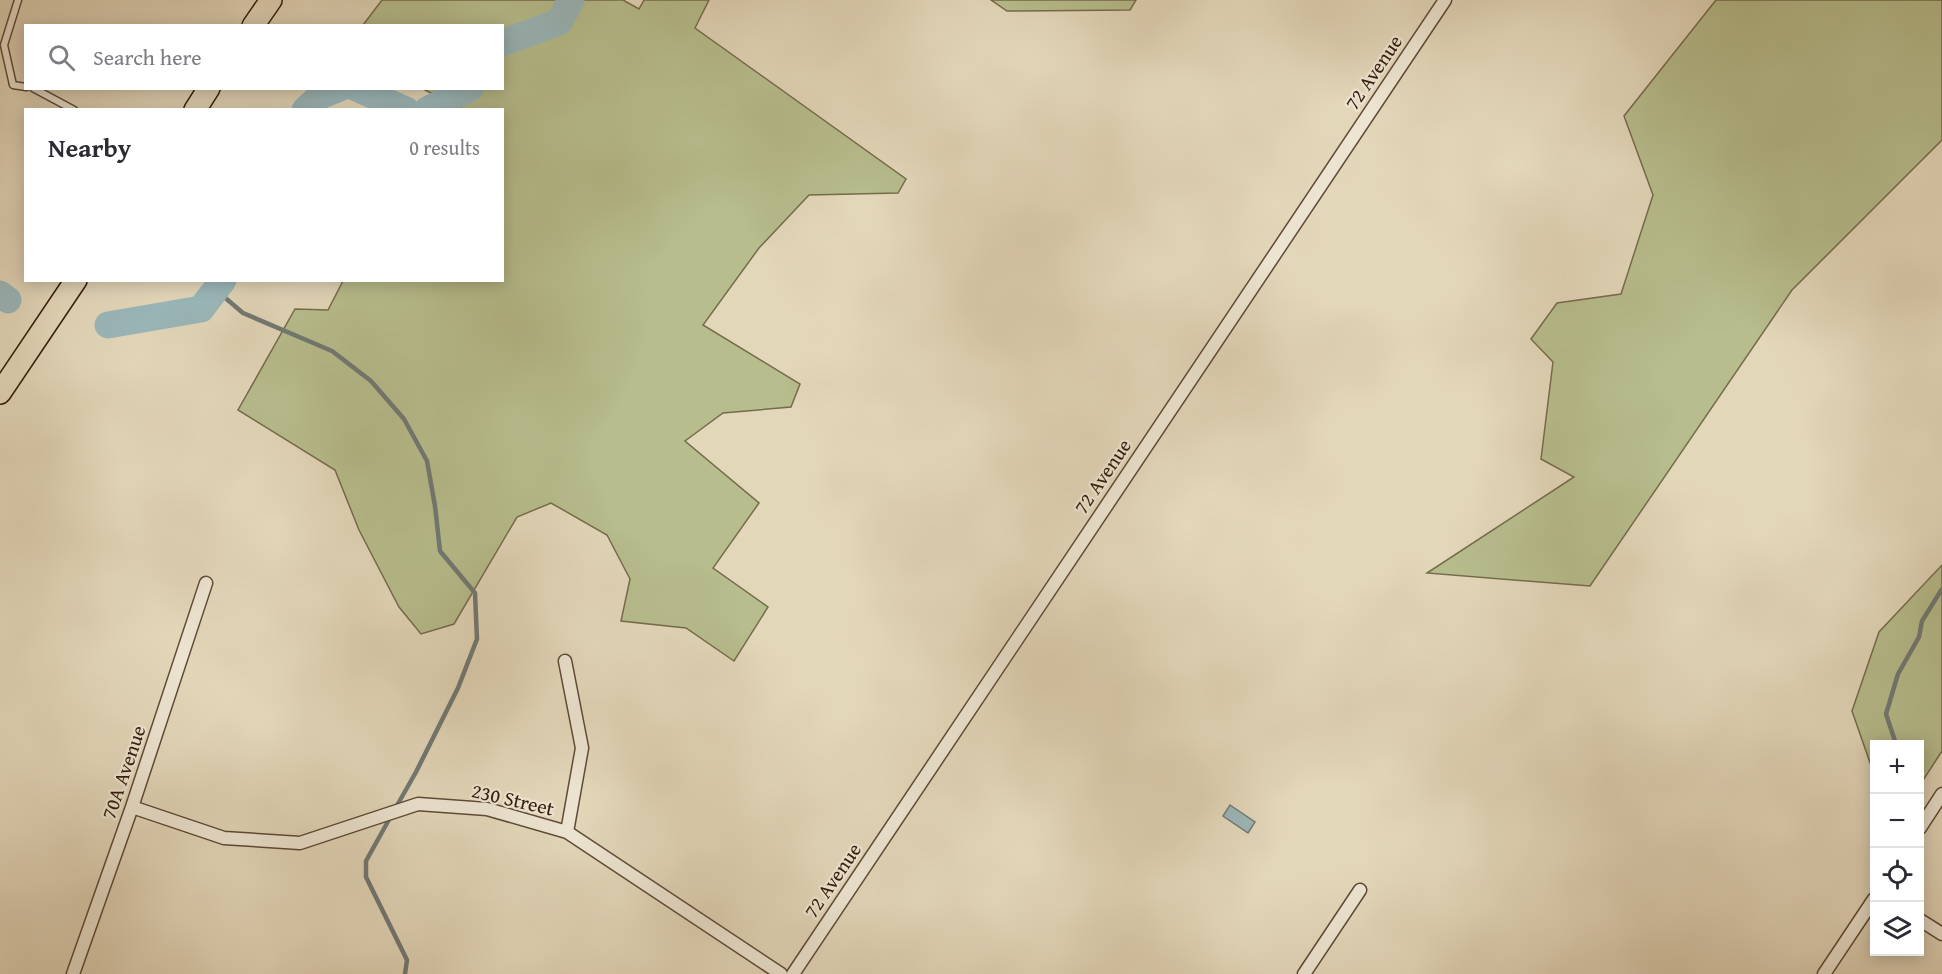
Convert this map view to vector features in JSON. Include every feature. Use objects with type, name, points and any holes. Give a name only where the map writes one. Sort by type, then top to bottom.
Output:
[{"type":"highway","points":[[254,24],[271,0]]},
{"type":"highway","points":[[196,108],[208,90]]},
{"type":"highway","points":[[0,393],[75,282]]},
{"type":"street","name":"72 Avenue","points":[[792,974],[1445,0]]},
{"type":"street","name":"70A Avenue","points":[[73,974],[132,807],[206,583]]},
{"type":"street","points":[[565,661],[582,748],[567,832]]},
{"type":"street","points":[[1924,822],[1942,794]]},
{"type":"street","name":"230 Street","points":[[132,807],[224,838],[300,843],[418,804],[487,809],[567,832],[782,974]]},
{"type":"street","points":[[1304,974],[1360,890]]},
{"type":"street","points":[[1824,974],[1873,902]]},
{"type":"street","points":[[1924,923],[1942,934]]},
{"type":"lane","points":[[18,0],[4,45],[13,85],[24,87]]},
{"type":"lane","points":[[37,90],[70,108]]},
{"type":"green space","points":[[382,0],[623,0],[639,9],[644,0],[709,0],[695,28],[906,179],[898,193],[809,195],[759,248],[703,325],[800,384],[791,407],[723,413],[685,441],[759,503],[713,568],[768,607],[734,661],[686,628],[621,621],[630,579],[607,535],[551,503],[517,517],[454,624],[421,634],[399,607],[359,530],[335,470],[238,410],[295,309],[328,310],[342,282],[504,282],[504,108],[461,108],[425,90],[504,90],[504,24],[364,24]]},
{"type":"green space","points":[[991,0],[1136,0],[1130,10],[1007,11]]},
{"type":"green space","points":[[1716,0],[1942,0],[1942,140],[1792,290],[1590,586],[1427,573],[1574,477],[1541,459],[1553,362],[1531,339],[1557,303],[1621,294],[1653,195],[1624,116]]},
{"type":"green space","points":[[1942,565],[1942,751],[1924,779],[1924,740],[1870,740],[1870,763],[1852,711],[1879,632]]},
{"type":"water","points":[[1230,805],[1255,822],[1248,833],[1223,816]]},
{"type":"waterway","points":[[504,42],[559,22],[571,0]]},
{"type":"waterway","points":[[307,108],[320,96],[335,90]]},
{"type":"waterway","points":[[361,90],[401,108]]},
{"type":"waterway","points":[[431,108],[466,90]]},
{"type":"waterway","points":[[108,325],[201,309],[221,282]]},
{"type":"waterway","points":[[216,290],[243,313],[332,351],[371,381],[404,419],[427,461],[440,551],[475,593],[477,639],[458,688],[395,809]]},
{"type":"waterway","points":[[0,294],[8,300]]},
{"type":"waterway","points":[[1895,740],[1886,714],[1898,674],[1919,637],[1922,621],[1942,589]]},
{"type":"waterway","points":[[391,816],[366,861],[366,877],[407,960],[405,974]]}]
